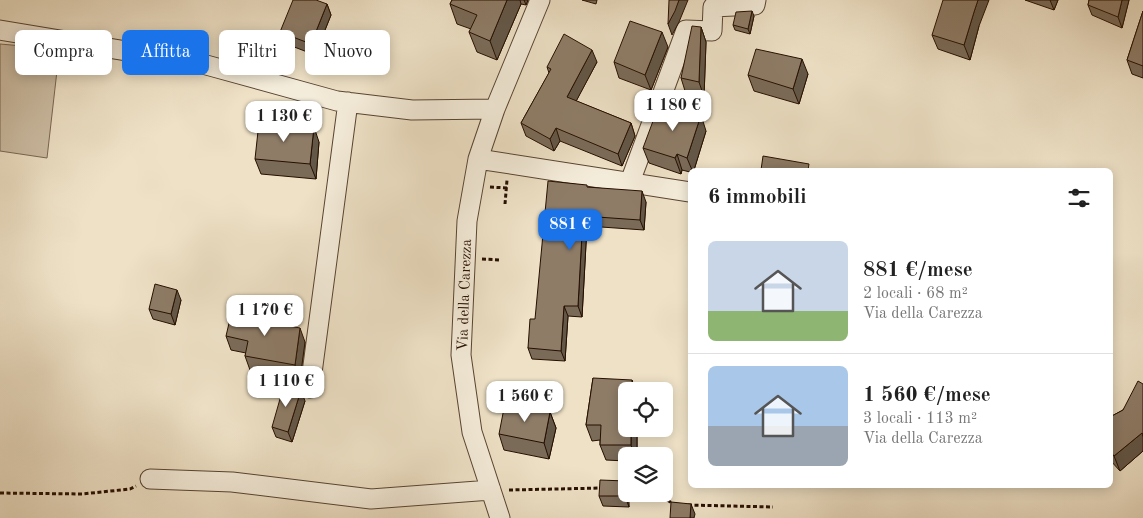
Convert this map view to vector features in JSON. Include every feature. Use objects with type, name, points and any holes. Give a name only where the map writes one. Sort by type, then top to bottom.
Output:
[{"type":"street","name":"Via della Carezza","points":[[500,518],[472,432],[461,355],[467,221],[478,159],[495,109],[540,0]]},
{"type":"street","points":[[630,182],[686,30],[712,31],[712,4],[755,6],[756,0]]},
{"type":"street","points":[[0,30],[199,63],[348,102],[412,110],[495,109]]},
{"type":"street","points":[[310,388],[348,102]]},
{"type":"street","points":[[478,159],[688,192]]},
{"type":"street","points":[[150,479],[232,482],[371,499],[491,490]]},
{"type":"path","points":[[482,186],[506,188]]},
{"type":"path","points":[[476,258],[501,260]]},
{"type":"path","points":[[0,493],[82,494],[130,489],[150,479]]},
{"type":"path","points":[[491,490],[607,488]]},
{"type":"path","points":[[668,502],[671,504],[773,507]]},
{"type":"shaded area","points":[[0,44],[15,45],[15,75],[57,75],[47,158],[0,151]]},
{"type":"building","points":[[293,0],[316,0],[327,4],[317,30],[305,30],[305,42],[295,38],[295,30],[281,30]]},
{"type":"building","points":[[452,0],[507,0],[490,41],[469,32],[477,15],[450,4]]},
{"type":"building","points":[[669,0],[679,0],[668,24]]},
{"type":"building","points":[[943,0],[978,0],[964,45],[932,35]]},
{"type":"building","points":[[1089,0],[1122,0],[1118,17],[1088,5]]},
{"type":"building","points":[[752,11],[748,29],[733,25],[736,12]]},
{"type":"building","points":[[1143,11],[1143,66],[1127,60]]},
{"type":"building","points":[[630,21],[662,32],[645,75],[614,62]]},
{"type":"building","points":[[692,26],[701,27],[699,82],[681,78]]},
{"type":"building","points":[[564,34],[592,50],[567,97],[631,123],[618,154],[556,128],[550,139],[521,123],[551,69],[547,67]]},
{"type":"building","points":[[756,49],[802,59],[793,89],[748,75]]},
{"type":"building","points":[[668,105],[701,115],[687,158],[677,154],[675,158],[643,148],[656,113],[665,115]]},
{"type":"building","points":[[259,122],[314,127],[310,164],[255,159]]},
{"type":"building","points":[[763,156],[809,164],[808,168],[761,168]]},
{"type":"building","points":[[548,181],[587,185],[587,187],[642,191],[640,220],[583,216],[578,306],[564,306],[561,351],[528,348],[530,319],[535,319]]},
{"type":"building","points":[[155,284],[177,290],[171,314],[149,309]]},
{"type":"building","points":[[247,300],[260,304],[256,320],[300,328],[295,365],[245,356],[248,341],[226,336],[230,319],[241,321]]},
{"type":"building","points":[[593,378],[632,380],[632,382],[618,382],[618,437],[631,437],[631,445],[600,445],[601,425],[586,425]]},
{"type":"building","points":[[1138,381],[1143,384],[1143,434],[1114,456],[1113,415],[1123,410]]},
{"type":"building","points":[[284,385],[301,390],[288,432],[272,427]]},
{"type":"building","points":[[505,403],[550,412],[544,443],[499,434]]},
{"type":"building","points":[[600,480],[618,481],[618,496],[599,496]]},
{"type":"building","points":[[671,502],[691,504],[690,518],[670,518]]}]
